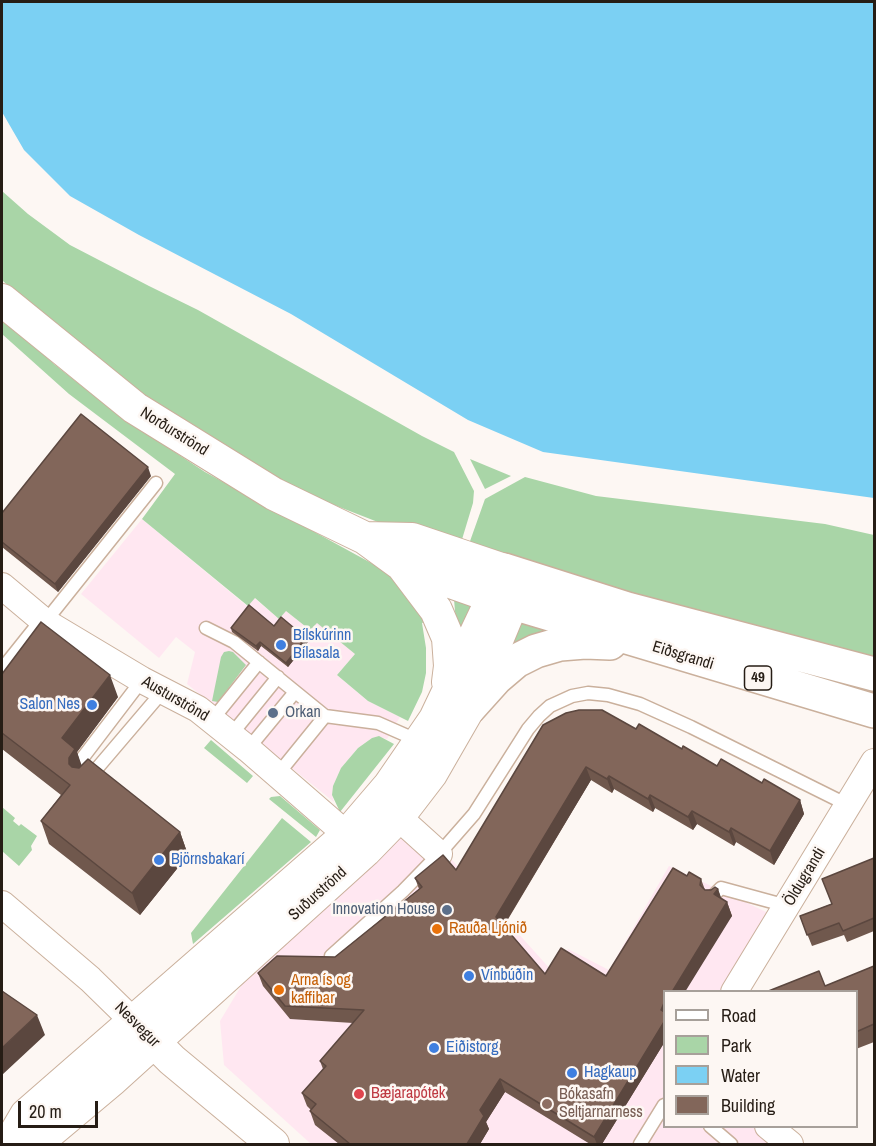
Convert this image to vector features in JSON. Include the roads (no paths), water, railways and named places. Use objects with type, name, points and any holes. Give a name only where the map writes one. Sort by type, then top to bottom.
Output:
[{"type":"main road","name":"Eiðsgrandi","points":[[508,587],[642,643],[874,711]]},
{"type":"main road","name":"Eiðsgrandi","points":[[508,587],[637,612],[874,674]]},
{"type":"main road","name":"49","points":[[458,700],[496,678],[516,661],[536,651],[585,642],[642,643]]},
{"type":"street","name":"Norðurströnd","points":[[2,300],[135,408],[274,494],[365,538],[402,565],[508,587]]},
{"type":"street","name":"Norðurströnd","points":[[365,538],[412,539],[508,587]]},
{"type":"street","points":[[402,565],[436,610],[448,638],[450,666],[458,700]]},
{"type":"street","name":"Austurströnd","points":[[2,586],[44,620],[153,686],[198,709],[278,774],[356,843]]},
{"type":"street","name":"Suðurströnd","points":[[9,1144],[26,1115],[143,1031],[356,843],[398,817],[430,774],[458,700],[508,587]]},
{"type":"street","name":"Suðurströnd","points":[[356,843],[389,786],[435,719],[458,700]]},
{"type":"street","name":"Öldugrandi","points":[[735,990],[874,762]]},
{"type":"street","points":[[398,817],[439,854]]},
{"type":"street","name":"Nesvegur","points":[[2,904],[90,979],[172,1060],[273,1144]]},
{"type":"street","name":"Suðurströnd","points":[[26,1144],[45,1136],[113,1079],[143,1031]]},
{"type":"street","points":[[770,1128],[790,1144]]},
{"type":"lane","points":[[2,669],[156,483]]},
{"type":"lane","points":[[206,628],[234,642],[325,716],[378,723],[420,741]]},
{"type":"lane","points":[[230,735],[256,660]]},
{"type":"lane","points":[[230,735],[278,677]]},
{"type":"lane","points":[[81,760],[153,686]]},
{"type":"lane","points":[[85,783],[153,686]]},
{"type":"lane","points":[[230,735],[295,692]]},
{"type":"lane","points":[[332,956],[403,891],[439,854],[474,814],[528,729],[550,706],[562,699],[588,693],[608,695],[640,704],[691,727],[848,806]]},
{"type":"lane","points":[[278,774],[325,716]]},
{"type":"lane","points":[[712,896],[721,888],[787,906]]},
{"type":"lane","points":[[645,1142],[663,1107]]},
{"type":"lane","points":[[712,1128],[731,1144]]},
{"type":"water","points":[[2,2],[874,2],[874,498],[543,452],[468,420],[291,314],[139,235],[70,196],[24,150],[2,112]]},
{"type":"place","name":"Bílskúrinn Bílasala","points":[[281,645]]},
{"type":"place","name":"Salon Nes","points":[[92,705]]},
{"type":"place","name":"Orkan","points":[[273,713]]},
{"type":"place","name":"Björnsbakarí","points":[[159,860]]},
{"type":"place","name":"Innovation House","points":[[447,910]]},
{"type":"place","name":"Rauða Ljónið","points":[[437,929]]},
{"type":"place","name":"Vínbúðin","points":[[469,976]]},
{"type":"place","name":"Arna ís og kaffibar","points":[[279,990]]},
{"type":"place","name":"Eiðistorg","points":[[434,1048]]},
{"type":"place","name":"Hagkaup","points":[[572,1073]]},
{"type":"place","name":"Bæjarapótek","points":[[359,1094]]},
{"type":"place","name":"Bókasafn Seltjarnarness","points":[[547,1104]]}]
